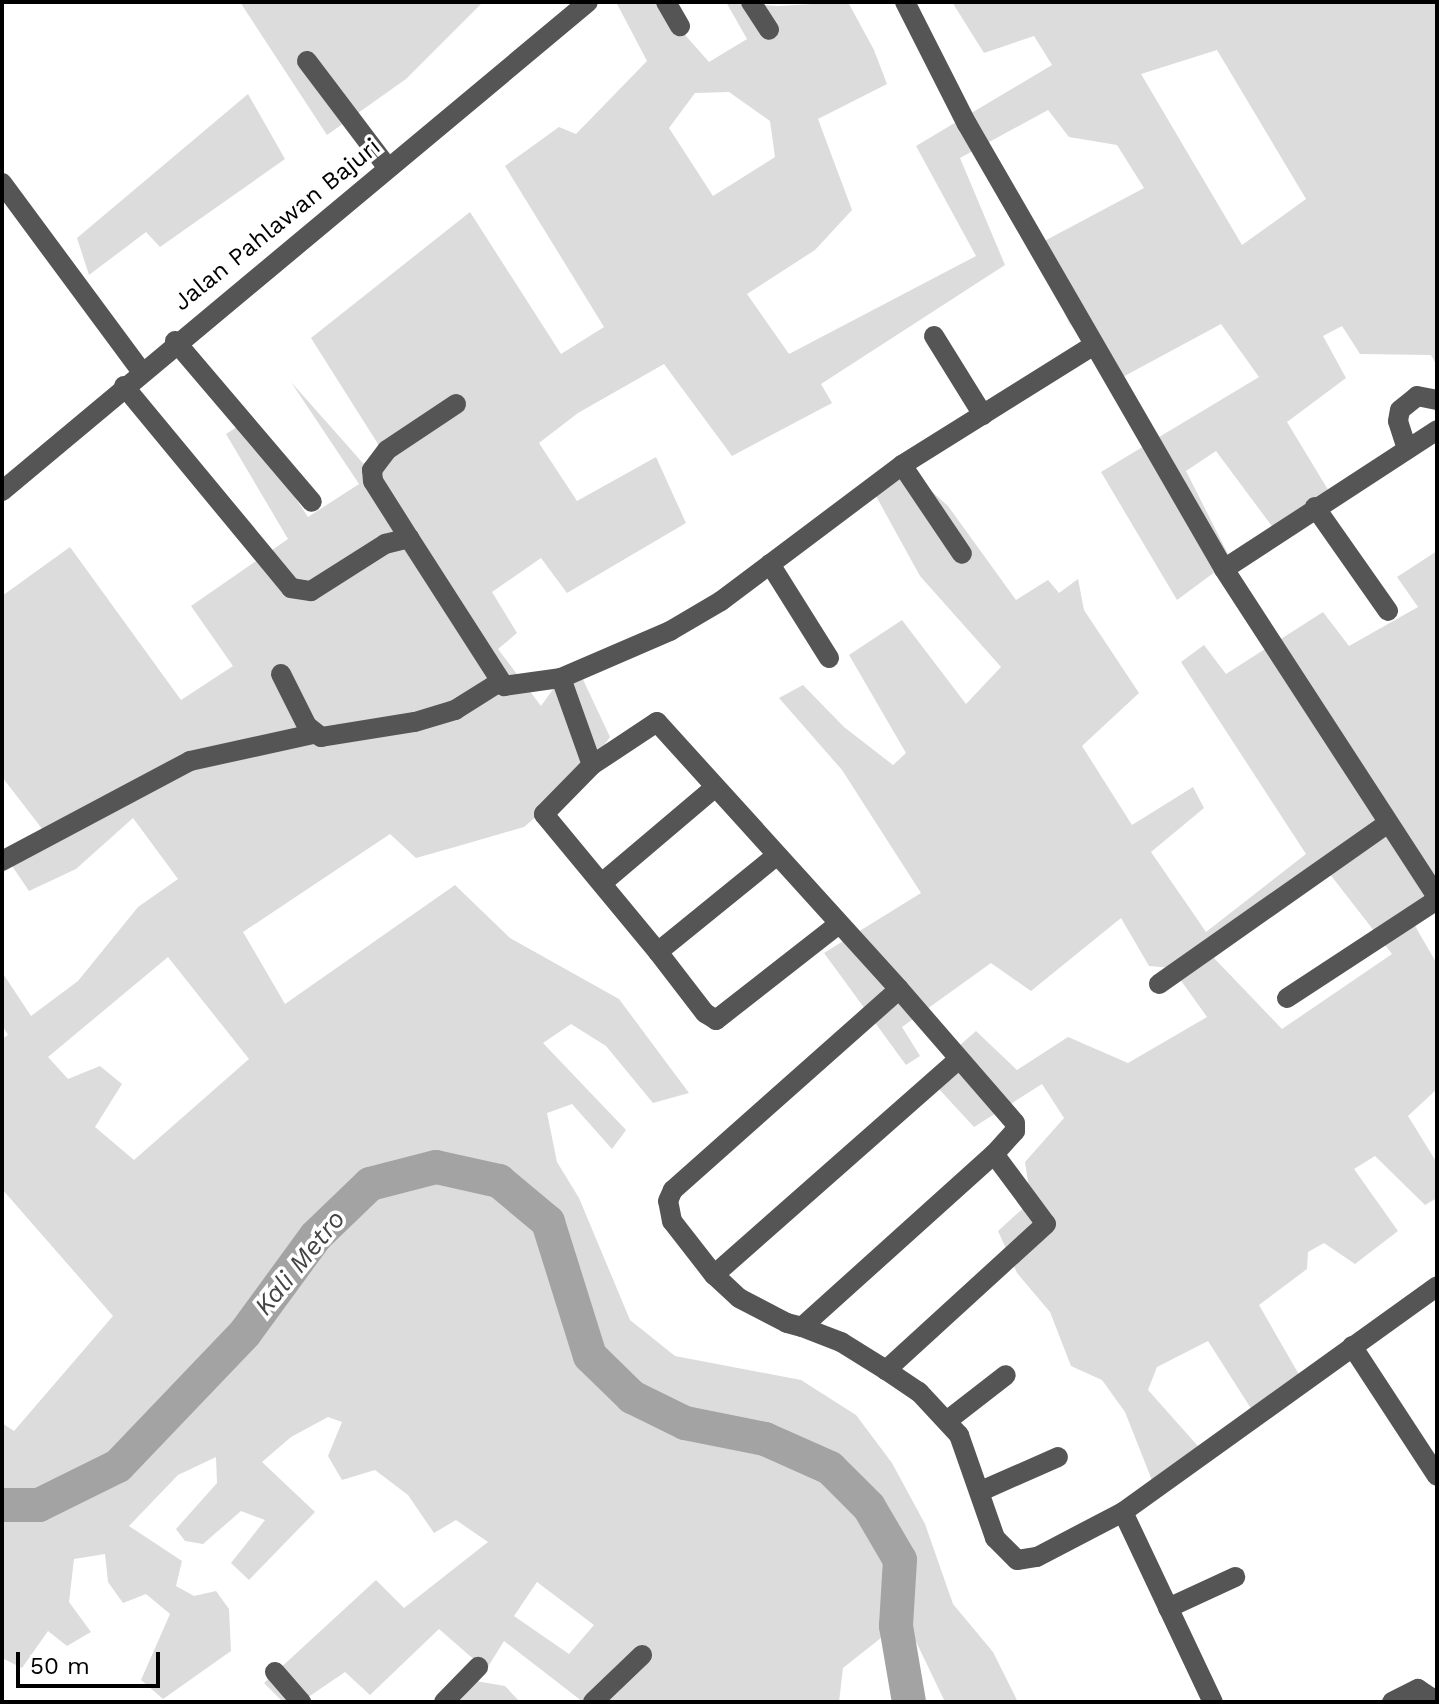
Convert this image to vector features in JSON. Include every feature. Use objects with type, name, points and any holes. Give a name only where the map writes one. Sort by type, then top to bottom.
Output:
[{"type":"street","name":"Jalan Pahlawan Bajuri","points":[[2,491],[175,341],[588,2]]},
{"type":"street","points":[[666,2],[680,26]]},
{"type":"street","points":[[751,2],[769,30]]},
{"type":"street","points":[[905,2],[967,124],[1224,569],[1437,899],[1287,998]]},
{"type":"street","points":[[307,61],[388,168]]},
{"type":"street","points":[[2,183],[141,371]]},
{"type":"street","points":[[934,336],[983,415]]},
{"type":"street","points":[[175,341],[312,502]]},
{"type":"street","points":[[2,861],[190,761],[313,734],[415,722],[455,710],[498,683],[561,678],[670,631],[770,564],[902,465],[1094,345]]},
{"type":"street","points":[[124,386],[291,588],[311,591],[385,544],[409,538]]},
{"type":"street","points":[[1407,449],[1398,421],[1400,410],[1417,396],[1437,400]]},
{"type":"street","points":[[456,404],[387,450],[372,470],[373,481],[498,683]]},
{"type":"street","points":[[1224,569],[1437,430]]},
{"type":"street","points":[[902,465],[962,554]]},
{"type":"street","points":[[1315,507],[1388,611]]},
{"type":"street","points":[[770,564],[829,658]]},
{"type":"street","points":[[281,674],[313,734]]},
{"type":"street","points":[[561,678],[592,765]]},
{"type":"street","points":[[802,1327],[994,1154],[1015,1131],[1015,1123],[899,989],[657,722],[592,765],[544,814],[705,1013],[716,1020],[839,924]]},
{"type":"street","points":[[602,883],[715,787]]},
{"type":"street","points":[[1159,984],[1387,824]]},
{"type":"street","points":[[658,952],[776,856]]},
{"type":"street","points":[[899,989],[673,1190],[667,1211],[714,1275],[739,1298],[841,1342],[886,1370],[948,1420],[970,1456],[995,1538],[1017,1560],[1037,1557],[1123,1512],[1437,1286]]},
{"type":"street","points":[[714,1275],[959,1059]]},
{"type":"street","points":[[886,1370],[1046,1224],[994,1154]]},
{"type":"street","points":[[1352,1346],[1437,1476]]},
{"type":"street","points":[[948,1420],[1006,1375]]},
{"type":"street","points":[[981,1491],[1058,1457]]},
{"type":"street","points":[[1123,1512],[1213,1702]]},
{"type":"street","points":[[1168,1608],[1235,1577]]},
{"type":"street","points":[[593,1702],[642,1655]]},
{"type":"street","points":[[444,1702],[478,1667]]},
{"type":"street","points":[[275,1672],[301,1702]]},
{"type":"street","points":[[1392,1702],[1418,1689],[1437,1702]]},
{"type":"shaded area","points":[[240,2],[483,2],[406,79],[327,135]]},
{"type":"shaded area","points":[[616,2],[656,2],[709,62],[747,39],[726,2],[778,6],[848,2],[874,50],[887,84],[818,119],[852,210],[815,250],[747,294],[789,354],[976,256],[916,146],[1052,65],[1034,36],[984,53],[952,2],[1437,2],[1437,366],[1431,355],[1360,354],[1342,326],[1323,336],[1346,378],[1287,422],[1330,493],[1274,529],[1216,451],[1186,471],[1231,560],[1177,600],[1101,472],[1259,377],[1221,324],[1119,379],[1069,323],[1035,246],[1144,188],[1117,145],[1069,137],[1048,110],[960,158],[1005,265],[821,384],[832,403],[732,456],[664,364],[578,413],[539,443],[577,501],[656,457],[686,523],[567,593],[541,558],[492,592],[517,633],[498,649],[541,706],[561,678],[579,671],[610,737],[578,781],[524,827],[416,858],[390,834],[243,932],[285,1004],[455,885],[510,938],[619,999],[689,1093],[653,1103],[606,1046],[571,1024],[543,1043],[626,1130],[612,1149],[572,1104],[547,1113],[557,1162],[579,1198],[630,1320],[675,1356],[801,1380],[856,1415],[892,1463],[925,1524],[953,1604],[993,1652],[1018,1702],[945,1702],[898,1604],[896,1626],[843,1668],[839,1702],[583,1702],[504,1641],[486,1670],[439,1629],[370,1695],[345,1672],[301,1702],[283,1702],[264,1683],[376,1580],[404,1608],[488,1542],[456,1520],[434,1533],[408,1495],[375,1470],[342,1480],[328,1456],[342,1422],[328,1417],[291,1437],[262,1462],[315,1512],[249,1580],[231,1563],[265,1520],[241,1511],[203,1544],[185,1541],[176,1529],[217,1483],[216,1457],[178,1475],[129,1526],[182,1561],[176,1586],[194,1596],[216,1591],[229,1609],[231,1651],[163,1699],[141,1680],[170,1614],[146,1594],[123,1603],[108,1582],[105,1554],[74,1559],[69,1602],[91,1632],[67,1646],[48,1631],[22,1668],[2,1658],[2,1423],[14,1431],[113,1316],[2,1189],[2,1039],[8,1035],[2,1025],[2,972],[31,1016],[78,981],[138,907],[178,879],[133,818],[76,869],[29,891],[8,860],[43,830],[2,777],[2,596],[70,547],[181,700],[233,666],[191,606],[288,539],[226,434],[245,422],[308,517],[359,484],[291,382],[377,479],[390,463],[311,338],[470,212],[561,354],[604,327],[505,166],[559,127],[576,134],[647,61]],"holes":[[[1217,50],[1306,199],[1242,245],[1141,74]],[[729,92],[770,121],[775,157],[713,196],[669,128],[695,93]],[[168,957],[249,1059],[134,1160],[95,1127],[122,1084],[100,1066],[68,1079],[48,1057]],[[537,1582],[594,1625],[569,1654],[514,1616]]]},
{"type":"shaded area","points":[[248,94],[285,159],[160,247],[146,232],[89,275],[77,238]]},
{"type":"shaded area","points":[[902,465],[948,506],[1016,600],[1048,580],[1059,593],[1078,579],[1084,610],[1139,693],[1082,746],[1132,825],[1193,787],[1204,808],[1151,852],[1206,932],[1306,854],[1181,662],[1204,645],[1226,674],[1323,612],[1349,646],[1418,607],[1397,577],[1437,551],[1437,890],[1407,912],[1437,964],[1437,1089],[1408,1116],[1437,1163],[1437,1198],[1425,1205],[1375,1156],[1354,1169],[1398,1231],[1355,1264],[1324,1243],[1308,1252],[1307,1269],[1259,1305],[1305,1385],[1257,1418],[1208,1341],[1157,1367],[1148,1390],[1205,1454],[1157,1493],[1125,1412],[1102,1380],[1071,1366],[1050,1312],[1017,1273],[998,1231],[1031,1201],[1025,1162],[1064,1118],[1042,1084],[974,1127],[926,1075],[976,1031],[1017,1070],[1068,1037],[1128,1063],[1207,1017],[1172,968],[1149,966],[1121,918],[1031,991],[991,963],[902,1027],[920,1056],[906,1065],[824,953],[921,893],[842,770],[779,698],[803,685],[844,727],[893,765],[906,753],[849,655],[902,620],[966,704],[1001,667],[920,576],[871,487]],"holes":[[[1329,873],[1392,954],[1282,1029],[1214,958]]]},
{"type":"shaded area","points":[[476,1681],[505,1686],[520,1702],[459,1702]]},
{"type":"waterway","name":"Kali Metro","points":[[2,1505],[39,1505],[118,1466],[245,1333],[316,1236],[370,1184],[436,1167],[499,1181],[548,1222],[590,1356],[632,1397],[685,1423],[765,1439],[830,1468],[869,1507],[900,1560],[896,1626],[909,1702]]}]
